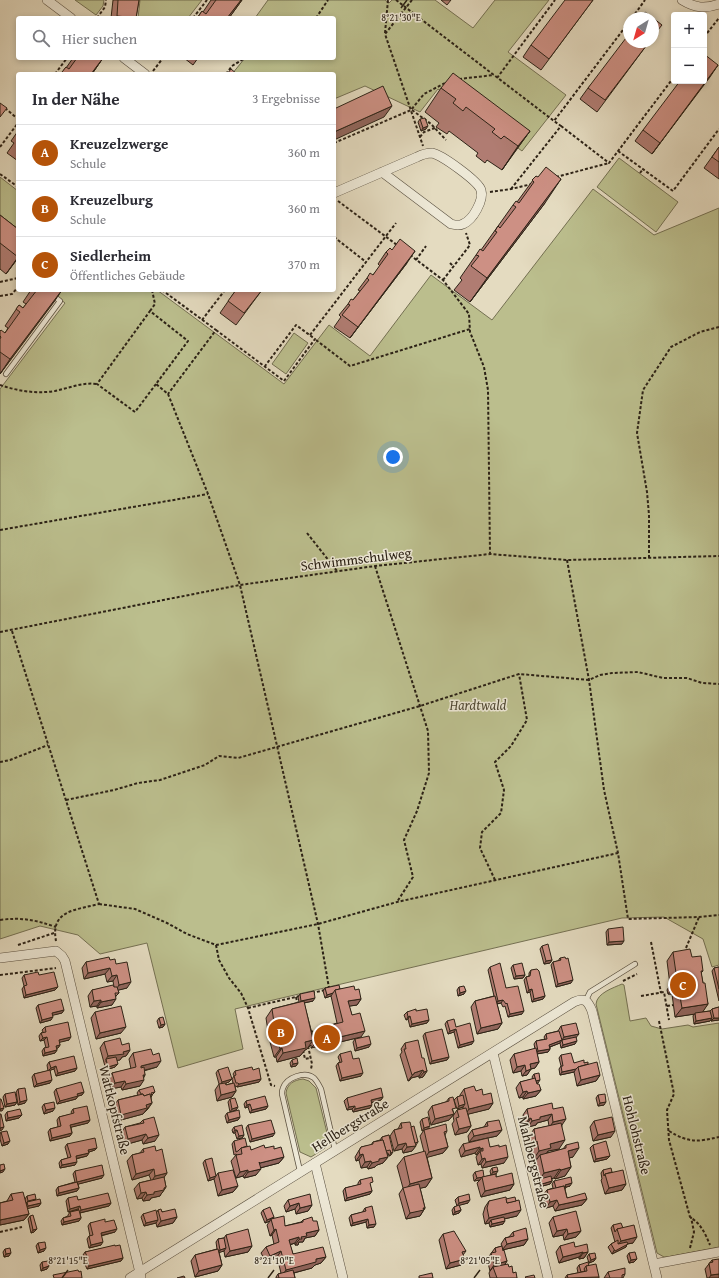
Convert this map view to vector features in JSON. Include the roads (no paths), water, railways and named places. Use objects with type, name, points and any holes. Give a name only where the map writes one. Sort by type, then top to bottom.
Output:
[{"type":"street","points":[[47,0],[68,16]]},
{"type":"street","points":[[682,0],[697,7],[711,7],[719,4]]},
{"type":"street","points":[[127,60],[142,72]]},
{"type":"street","points":[[336,192],[382,172],[425,154],[432,153],[446,160],[475,182],[481,190],[480,205],[468,222],[463,225],[456,225],[446,221],[382,172]]},
{"type":"street","name":"Wattkopfstraße","points":[[0,958],[57,949],[62,956],[66,967],[140,1275]]},
{"type":"street","name":"Hellbergstraße","points":[[130,1278],[140,1275],[300,1171],[574,1002],[582,999],[586,1000]]},
{"type":"street","name":"Hohlohstraße","points":[[586,1000],[590,1004],[592,1011],[657,1278]]},
{"type":"street","name":"Mahlbergstraße","points":[[493,1053],[548,1278]]},
{"type":"street","points":[[314,1163],[343,1278]]},
{"type":"street","points":[[654,1264],[716,1253]]},
{"type":"lane","points":[[6,374],[60,301],[49,292]]},
{"type":"lane","points":[[586,1000],[590,992],[635,964]]},
{"type":"lane","points":[[300,1171],[282,1094],[286,1082],[291,1079],[298,1076],[309,1076],[313,1077],[318,1082],[321,1089],[335,1150]]},
{"type":"place","name":"Siedlerheim","points":[[683,985]]},
{"type":"place","name":"Kreuzelburg","points":[[281,1032]]},
{"type":"place","name":"Kreuzelzwerge","points":[[327,1038]]},
{"type":"park label","name":"Hardtwald","points":[[478,705]]}]
